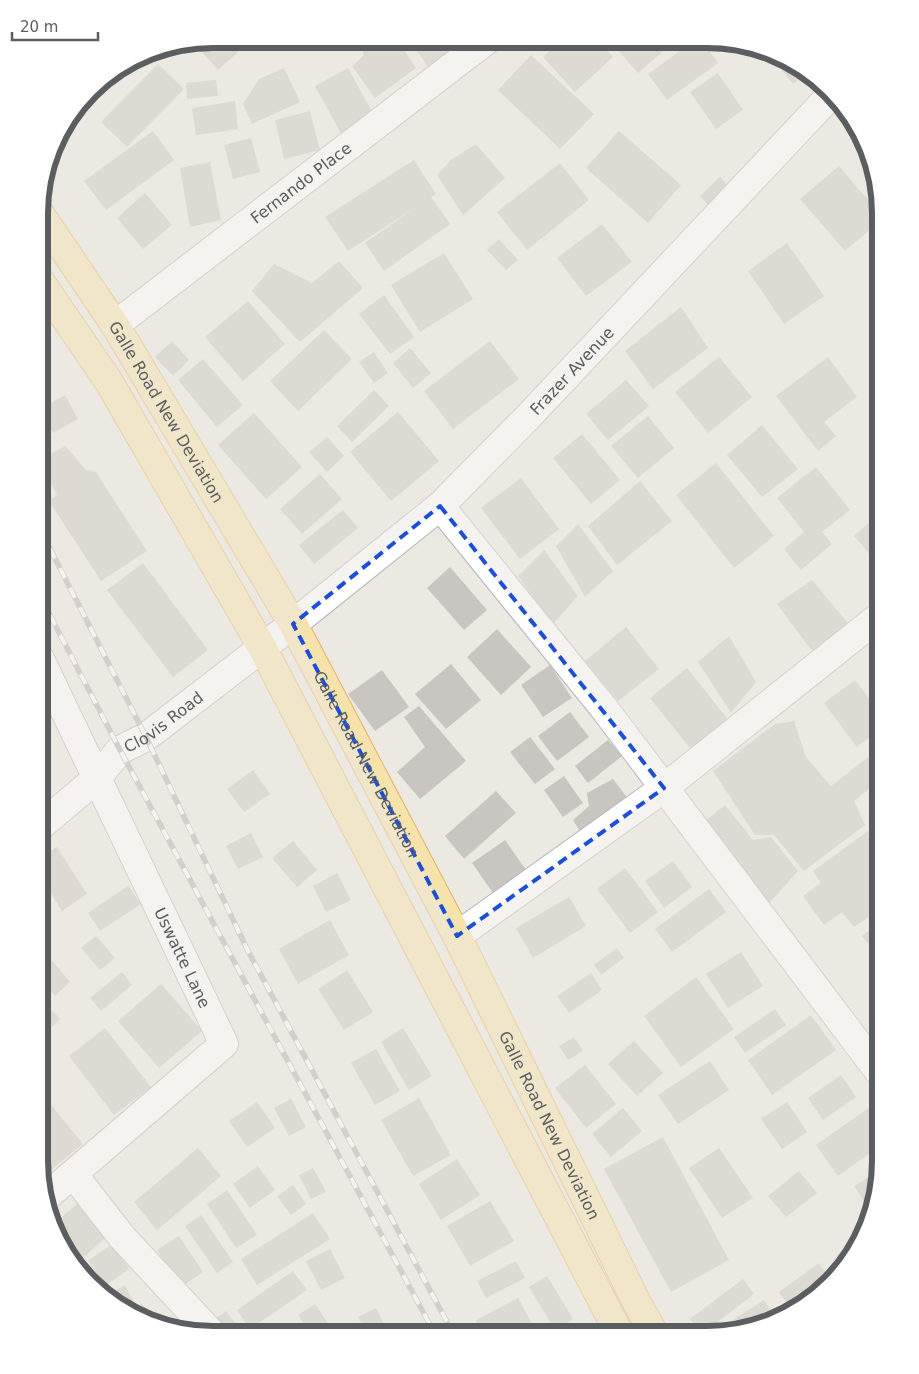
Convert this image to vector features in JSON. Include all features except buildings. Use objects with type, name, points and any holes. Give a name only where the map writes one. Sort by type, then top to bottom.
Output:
[{"type":"main road","name":"Galle Road New Deviation","points":[[48,226],[114,325],[293,624],[456,936],[628,1285],[650,1326]]},
{"type":"main road","name":"Galle Road New Deviation","points":[[48,293],[109,382],[262,647],[615,1326]]},
{"type":"street","name":"Fernando Place","points":[[114,325],[477,48]]},
{"type":"street","name":"Frazer Avenue","points":[[293,624],[440,506],[527,418],[827,100]]},
{"type":"street","points":[[440,506],[603,707],[871,1061]]},
{"type":"street","points":[[456,936],[664,788],[872,623]]},
{"type":"street","name":"Clovis Road","points":[[48,819],[96,779],[120,750],[146,737],[293,624]]},
{"type":"street","name":"Uswatte Lane","points":[[48,676],[224,1044],[51,1193]]},
{"type":"street","points":[[73,1174],[122,1237],[204,1326]]},
{"type":"highlighted area","points":[[440,506],[664,788],[457,936],[293,624]]},
{"type":"railway","points":[[48,545],[146,737],[246,947],[449,1326]]},
{"type":"railway","points":[[48,611],[120,750],[431,1326]]}]
